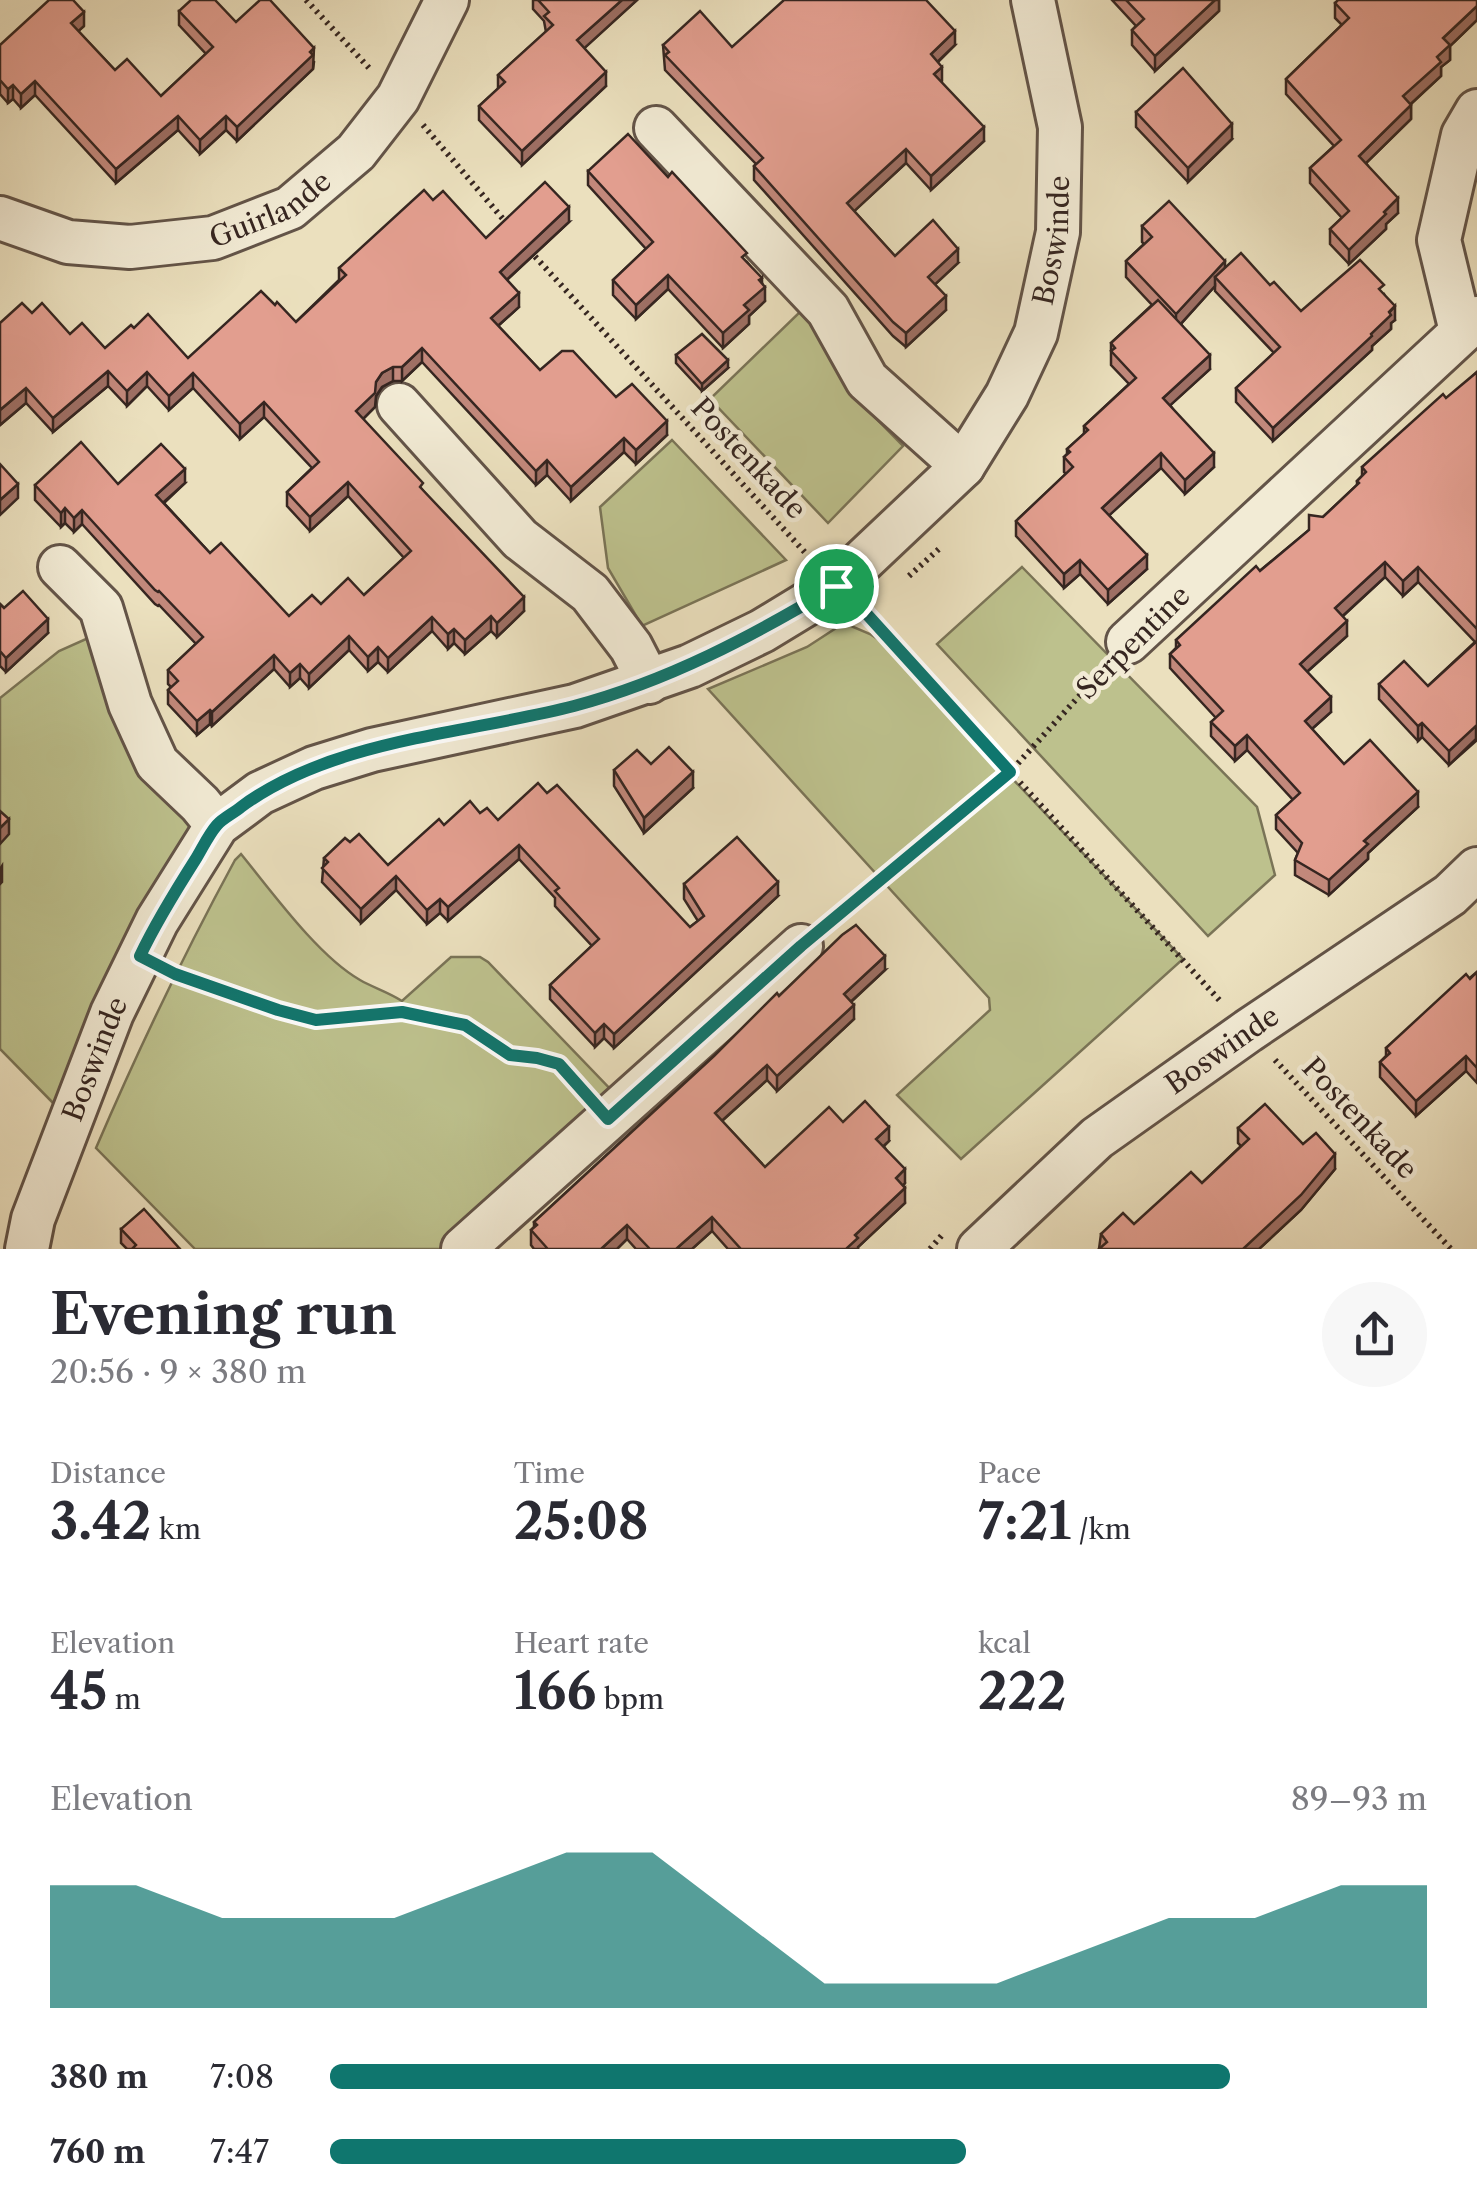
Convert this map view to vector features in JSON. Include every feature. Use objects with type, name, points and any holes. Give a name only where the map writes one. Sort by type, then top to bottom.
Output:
[{"type":"street","name":"Guirlande","points":[[0,218],[68,242],[130,247],[214,238],[290,208],[356,152],[386,86],[447,0]]},
{"type":"street","name":"Boswinde","points":[[27,1249],[33,1219],[112,1013],[157,965],[157,921],[217,825],[260,793],[328,763],[575,706],[690,666],[747,638],[850,606],[964,466],[1007,395],[1036,333],[1058,232],[1060,127],[1032,0]]},
{"type":"street","name":"Serpentine","points":[[1128,642],[1469,324],[1439,240],[1463,135],[1477,111]]},
{"type":"street","points":[[656,128],[828,310],[866,380],[964,466]]},
{"type":"street","points":[[399,405],[520,539],[590,593],[631,647],[649,682]]},
{"type":"street","points":[[60,566],[100,608],[130,704],[157,763],[217,825]]},
{"type":"street","name":"Boswinde","points":[[979,1249],[1097,1138],[1450,894],[1477,869]]},
{"type":"street","points":[[462,1249],[801,946]]},
{"type":"path","points":[[306,0],[510,227]]},
{"type":"path","points":[[382,59],[386,86]]},
{"type":"path","name":"Postenkade","points":[[522,242],[850,606],[1010,772],[1451,1249]]},
{"type":"path","name":"Serpentine","points":[[801,946],[1010,772],[1128,642]]},
{"type":"path","points":[[157,965],[182,958]]},
{"type":"path","points":[[157,965],[316,1020],[402,1012],[465,1025],[510,1055],[559,1064],[608,1119]]},
{"type":"green space","points":[[802,310],[857,399],[903,446],[828,523],[710,399]]},
{"type":"green space","points":[[672,440],[786,560],[642,626],[608,568],[600,507]]},
{"type":"green space","points":[[1022,567],[1257,807],[1275,875],[1208,936],[937,644]]},
{"type":"green space","points":[[844,623],[885,644],[1183,959],[961,1159],[897,1095],[990,1010],[989,998],[708,689],[807,647]]},
{"type":"green space","points":[[110,637],[194,828],[56,1106],[0,1049],[0,698],[59,651],[86,639]]},
{"type":"green space","points":[[241,854],[328,956],[360,980],[402,1001],[451,957],[480,957],[488,962],[615,1094],[450,1249],[195,1249],[96,1148],[180,967]]},
{"type":"building","points":[[49,0],[73,0],[84,12],[71,23],[115,70],[127,59],[161,96],[213,47],[179,11],[191,0],[215,0],[236,22],[260,0],[270,0],[314,48],[310,52],[313,55],[237,127],[226,116],[200,140],[178,116],[116,169],[35,81],[21,94],[13,85],[8,89],[0,80],[0,45]]},
{"type":"building","points":[[538,0],[622,0],[577,40],[606,72],[522,151],[479,106],[505,82],[498,75],[553,25],[544,16],[549,12]]},
{"type":"building","points":[[784,0],[926,0],[955,31],[931,54],[942,67],[934,74],[984,127],[931,176],[906,149],[847,203],[895,256],[933,220],[958,249],[928,277],[946,296],[906,333],[754,166],[763,158],[665,55],[669,52],[663,45],[700,11],[732,47]]},
{"type":"building","points":[[1126,0],[1215,0],[1155,56],[1132,30],[1144,19]]},
{"type":"building","points":[[1477,0],[1477,6],[1443,38],[1450,45],[1437,57],[1441,62],[1403,96],[1411,105],[1359,156],[1398,198],[1349,250],[1330,229],[1349,211],[1310,168],[1341,140],[1286,79],[1349,18],[1335,3]]},
{"type":"building","points":[[1183,68],[1232,124],[1188,168],[1136,112]]},
{"type":"building","points":[[628,134],[668,177],[672,172],[747,253],[742,257],[762,278],[759,280],[765,287],[744,305],[749,310],[723,333],[668,275],[636,305],[613,280],[653,242],[588,171]]},
{"type":"building","points":[[545,182],[569,207],[500,272],[519,293],[491,318],[540,370],[562,351],[573,351],[616,397],[632,384],[667,421],[636,450],[624,438],[571,487],[547,460],[536,471],[422,348],[402,367],[382,373],[375,393],[356,411],[423,483],[420,487],[524,597],[497,623],[491,616],[465,640],[454,629],[448,634],[432,617],[388,658],[378,647],[368,657],[349,636],[309,674],[300,664],[290,673],[274,655],[197,721],[168,690],[178,681],[168,670],[203,637],[82,510],[74,518],[65,508],[61,513],[35,485],[81,442],[118,484],[161,444],[185,469],[156,495],[210,553],[221,543],[289,616],[312,595],[321,604],[348,578],[364,595],[411,551],[348,482],[310,517],[287,492],[319,462],[264,402],[240,424],[193,373],[169,396],[147,372],[127,391],[108,371],[53,418],[26,388],[0,410],[0,323],[22,303],[32,313],[42,303],[70,334],[82,323],[105,348],[148,314],[188,358],[261,291],[296,322],[346,275],[339,268],[424,190],[433,200],[443,191],[486,238]]},
{"type":"building","points":[[1169,201],[1225,261],[1176,314],[1126,261],[1152,237],[1142,226]]},
{"type":"building","points":[[1241,253],[1301,311],[1360,260],[1384,285],[1379,289],[1395,306],[1372,336],[1273,428],[1236,388],[1280,347],[1215,277]]},
{"type":"building","points":[[1158,300],[1210,355],[1163,398],[1214,453],[1185,480],[1161,453],[1102,508],[1147,555],[1108,590],[1080,560],[1064,574],[1016,521],[1073,467],[1064,457],[1070,452],[1067,449],[1088,430],[1084,426],[1136,378],[1111,351],[1115,348],[1111,343]]},
{"type":"building","points":[[702,334],[728,360],[702,384],[676,355]]},
{"type":"building","points":[[1477,372],[1477,629],[1418,567],[1403,581],[1385,562],[1335,608],[1347,621],[1300,664],[1331,697],[1305,721],[1344,764],[1370,740],[1418,792],[1364,841],[1368,844],[1329,880],[1295,860],[1302,843],[1276,815],[1300,793],[1247,735],[1235,746],[1211,722],[1223,711],[1170,654],[1180,645],[1176,640],[1256,566],[1260,571],[1309,530],[1309,515],[1323,517],[1359,483],[1366,472],[1362,467],[1443,394],[1446,398]]},
{"type":"building","points":[[0,464],[18,484],[0,500]]},
{"type":"building","points":[[23,591],[48,619],[6,658],[0,651],[0,604],[4,608]]},
{"type":"building","points":[[1477,641],[1477,725],[1449,751],[1422,723],[1418,726],[1379,684],[1404,661],[1428,686]]},
{"type":"building","points":[[669,747],[693,772],[644,818],[614,770],[637,750],[651,764]]},
{"type":"building","points":[[538,783],[547,793],[557,785],[690,927],[704,916],[684,884],[737,837],[778,882],[614,1034],[604,1024],[595,1033],[550,985],[599,939],[519,845],[448,907],[440,899],[427,910],[396,876],[361,909],[322,868],[328,862],[324,858],[345,838],[350,842],[359,834],[388,865],[439,819],[444,825],[470,801],[480,813],[487,808],[498,820]]},
{"type":"building","points":[[0,811],[9,819],[0,828]]},
{"type":"building","points":[[856,925],[885,956],[844,994],[854,1005],[777,1076],[767,1065],[715,1113],[765,1167],[829,1107],[843,1122],[865,1101],[889,1127],[876,1139],[905,1169],[896,1178],[905,1188],[855,1235],[858,1238],[846,1249],[741,1249],[712,1217],[676,1249],[650,1249],[627,1225],[601,1249],[545,1249],[531,1230],[537,1225],[534,1222],[777,993],[779,996]]},
{"type":"building","points":[[1477,972],[1477,1068],[1466,1056],[1416,1101],[1380,1062],[1390,1053],[1386,1048],[1466,974],[1470,979]]},
{"type":"building","points":[[1265,1104],[1303,1144],[1316,1133],[1335,1154],[1301,1195],[1243,1249],[1099,1249],[1107,1242],[1101,1234],[1123,1213],[1134,1224],[1191,1172],[1202,1183],[1249,1139],[1238,1128]]},
{"type":"building","points":[[144,1209],[180,1249],[132,1249],[136,1245],[121,1229]]},
{"type":"route","points":[[836,586],[864,611],[1010,772],[801,946],[608,1119],[559,1064],[510,1055],[465,1025],[402,1012],[316,1020],[175,974],[140,956],[157,921],[217,825],[260,793],[314,768],[372,750],[575,706],[649,682],[762,630],[836,586]]}]
